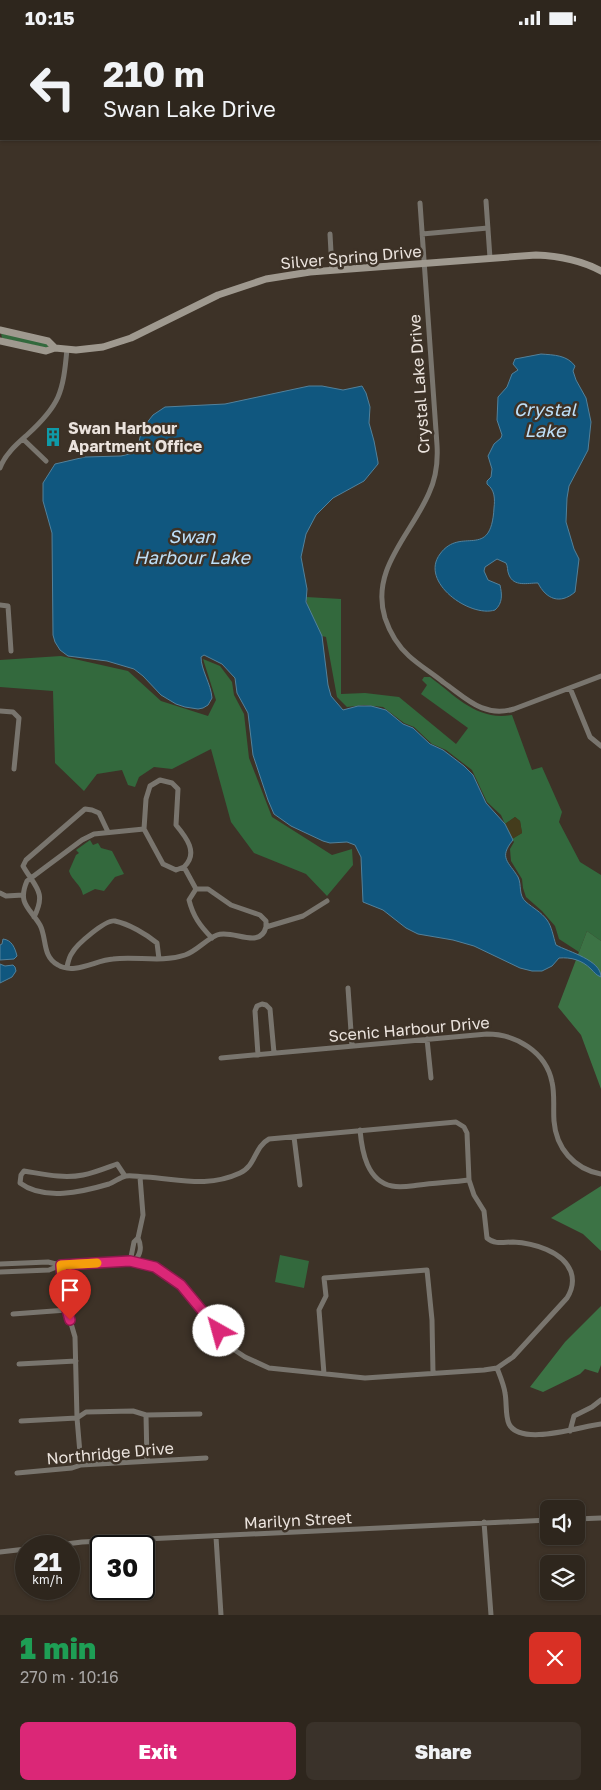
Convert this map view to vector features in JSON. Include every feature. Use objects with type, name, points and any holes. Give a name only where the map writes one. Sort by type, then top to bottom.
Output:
[{"type":"street","points":[[486,201],[490,259]]},
{"type":"street","name":"Crystal Lake Drive","points":[[420,203],[437,464],[435,477],[427,498],[390,561],[385,574],[382,600],[386,621],[396,640],[410,657],[471,702],[485,710],[506,712],[601,676]]},
{"type":"street","points":[[422,234],[488,228]]},
{"type":"street","points":[[330,234],[332,271]]},
{"type":"street","name":"Silver Spring Drive","points":[[0,341],[46,351],[55,348],[95,348],[121,342],[218,295],[254,283],[302,273],[536,255],[555,256],[581,262],[601,271]]},
{"type":"street","name":"Silver Spring Drive","points":[[0,330],[48,341],[55,348]]},
{"type":"street","points":[[0,468],[6,456],[44,419],[55,404],[62,384],[67,349]]},
{"type":"street","points":[[23,439],[46,461]]},
{"type":"street","points":[[0,605],[8,606],[11,651]]},
{"type":"street","points":[[570,688],[590,737],[601,746]]},
{"type":"street","points":[[0,711],[13,712],[19,718],[14,769]]},
{"type":"street","points":[[160,780],[172,783],[178,789],[176,825],[186,837],[191,847],[192,855],[189,862],[184,867],[176,869],[163,864],[144,829],[146,799],[150,786],[160,780]]},
{"type":"street","points":[[34,917],[40,902],[40,895],[32,877],[23,867],[26,860],[85,809],[100,813],[108,832]]},
{"type":"street","points":[[144,829],[94,833],[27,881],[23,895],[27,907],[42,928],[48,955],[53,962],[59,967],[82,967],[99,961],[130,957],[159,959],[186,955],[201,947],[212,937],[228,933],[251,939],[256,939],[262,935],[266,927],[266,921],[260,915],[231,905],[208,889],[196,889]]},
{"type":"street","points":[[184,867],[196,889]]},
{"type":"street","points":[[196,889],[189,900],[192,913],[212,937]]},
{"type":"street","points":[[0,900],[3,895],[23,895]]},
{"type":"street","points":[[266,927],[304,916],[327,901]]},
{"type":"street","points":[[67,967],[73,951],[105,922],[114,920],[133,928],[157,943],[159,959]]},
{"type":"street","points":[[348,988],[352,1046]]},
{"type":"street","points":[[258,1055],[255,1011],[257,1006],[262,1004],[270,1009],[274,1053]]},
{"type":"street","name":"Scenic Harbour Drive","points":[[221,1058],[496,1034],[515,1039],[530,1047],[543,1063],[551,1078],[554,1125],[560,1144],[567,1155],[590,1171],[601,1173]]},
{"type":"street","points":[[427,1039],[431,1078]]},
{"type":"street","points":[[0,1264],[48,1262],[61,1265],[134,1261],[164,1272],[181,1285],[228,1343],[245,1357],[269,1368],[365,1378],[497,1368],[514,1357],[567,1298],[572,1289],[570,1269],[565,1262],[545,1249],[528,1244],[496,1243],[489,1240],[486,1234],[484,1211],[474,1195],[469,1180],[467,1133],[459,1123],[360,1130],[266,1141],[260,1147],[250,1167],[241,1173],[200,1183],[125,1176],[113,1183],[83,1191],[39,1192],[20,1183],[21,1175],[24,1171],[70,1177],[84,1175],[117,1164],[125,1176]]},
{"type":"street","points":[[360,1130],[362,1150],[368,1166],[374,1177],[384,1184],[398,1187],[469,1180]]},
{"type":"street","points":[[294,1137],[300,1185]]},
{"type":"street","points":[[134,1261],[138,1258],[141,1244],[138,1238],[143,1215],[140,1177]]},
{"type":"street","points":[[0,1272],[49,1270],[61,1265]]},
{"type":"street","points":[[61,1265],[63,1296],[74,1331],[77,1418],[81,1465]]},
{"type":"street","points":[[324,1374],[319,1311],[326,1296],[324,1278],[427,1270],[432,1320],[434,1373]]},
{"type":"street","points":[[13,1313],[67,1310]]},
{"type":"street","points":[[19,1364],[76,1361]]},
{"type":"street","points":[[497,1368],[505,1393],[508,1422],[514,1431],[526,1434],[570,1431],[601,1424]]},
{"type":"street","points":[[570,1431],[574,1416],[601,1401]]},
{"type":"street","name":"Northridge Drive","points":[[20,1421],[77,1418],[86,1412],[105,1411],[133,1411],[146,1415],[200,1414]]},
{"type":"street","points":[[146,1415],[147,1461]]},
{"type":"street","name":"Northridge Drive","points":[[17,1473],[72,1468],[81,1465],[206,1458]]},
{"type":"street","points":[[585,1519],[601,1518]]},
{"type":"street","name":"Marilyn Street","points":[[80,1542],[540,1520]]},
{"type":"street","points":[[484,1522],[491,1615]]},
{"type":"street","points":[[216,1537],[221,1615]]},
{"type":"street","points":[[0,1552],[15,1550]]},
{"type":"green space","points":[[1,333],[47,343],[49,346],[46,348],[2,338]]},
{"type":"green space","points":[[306,597],[341,599],[341,694],[365,693],[399,697],[456,744],[468,728],[421,694],[427,685],[422,680],[424,677],[430,677],[468,706],[478,711],[500,716],[512,715],[532,770],[542,767],[562,812],[559,822],[580,862],[601,875],[601,941],[587,931],[579,952],[559,939],[555,926],[526,897],[522,879],[511,861],[510,849],[514,842],[512,839],[522,833],[520,821],[515,817],[505,824],[501,815],[487,802],[472,770],[446,750],[432,744],[414,727],[404,723],[383,707],[364,705],[347,707],[337,697],[326,637],[322,636],[308,608]]},
{"type":"green space","points":[[61,656],[128,671],[161,701],[208,716],[216,700],[203,659],[220,666],[232,682],[234,695],[244,714],[249,758],[272,817],[332,855],[352,849],[353,865],[327,896],[306,874],[254,853],[231,822],[211,749],[172,769],[154,767],[139,777],[135,787],[128,785],[122,770],[97,774],[84,791],[55,763],[53,691],[0,687],[0,660]]},
{"type":"green space","points":[[90,840],[93,845],[98,843],[101,848],[112,851],[124,874],[115,877],[104,891],[95,889],[83,895],[69,871],[76,855],[79,853],[76,850]]},
{"type":"green space","points":[[587,931],[601,941],[601,1089],[581,1035],[558,1007]]},
{"type":"green space","points":[[601,1186],[601,1251],[583,1234],[551,1218]]},
{"type":"green space","points":[[280,1255],[309,1261],[304,1288],[275,1282]]},
{"type":"green space","points":[[601,1306],[601,1365],[598,1373],[585,1369],[580,1374],[543,1392],[530,1387],[565,1342]]},
{"type":"sand","points":[[515,817],[520,821],[522,833],[512,839],[505,824]]},
{"type":"water","name":"Crystal Lake","points":[[541,354],[564,358],[575,366],[573,371],[586,398],[591,422],[588,450],[569,486],[567,498],[566,522],[579,559],[575,592],[559,599],[545,593],[538,583],[517,583],[511,579],[506,563],[497,559],[485,567],[484,571],[488,580],[500,585],[501,601],[495,610],[473,609],[450,595],[442,586],[436,576],[435,565],[440,554],[448,546],[457,542],[481,539],[487,534],[492,524],[494,501],[493,492],[487,484],[491,477],[492,469],[488,456],[494,444],[502,435],[497,420],[498,397],[507,387],[512,374],[518,370],[513,364],[515,359]]},
{"type":"water","name":"Swan Harbour Lake","points":[[309,386],[322,386],[343,390],[362,386],[370,407],[369,423],[378,462],[364,481],[333,498],[316,515],[306,534],[301,557],[307,589],[306,602],[322,636],[331,696],[343,710],[358,706],[371,706],[386,710],[403,724],[413,728],[430,744],[443,750],[473,775],[486,803],[505,824],[513,840],[506,851],[506,860],[518,877],[524,899],[547,920],[556,945],[590,961],[600,971],[601,977],[584,963],[568,958],[559,958],[552,966],[542,971],[520,968],[474,946],[418,934],[406,928],[383,910],[363,902],[361,857],[355,845],[347,842],[330,843],[323,841],[291,826],[274,814],[253,755],[248,713],[237,693],[235,678],[222,664],[204,655],[201,657],[212,698],[208,705],[198,709],[176,704],[161,695],[134,669],[107,661],[68,656],[60,650],[55,642],[53,635],[52,533],[43,501],[43,483],[55,464],[85,457],[121,456],[134,453],[137,450],[142,429],[153,415],[165,407],[225,404]]},
{"type":"water","points":[[3,939],[9,941],[14,947],[17,956],[14,959],[0,960],[0,945]]},
{"type":"water","points":[[0,964],[5,966],[13,965],[16,971],[12,977],[0,983]]},
{"type":"slow traffic","points":[[62,1277],[61,1265],[97,1263]]},
{"type":"place","name":"Swan Harbour Apartment Office","points":[[53,437]]},
{"type":"route","points":[[70,1320],[63,1296],[61,1265],[134,1261],[155,1267],[175,1279],[195,1300],[219,1331]]}]
